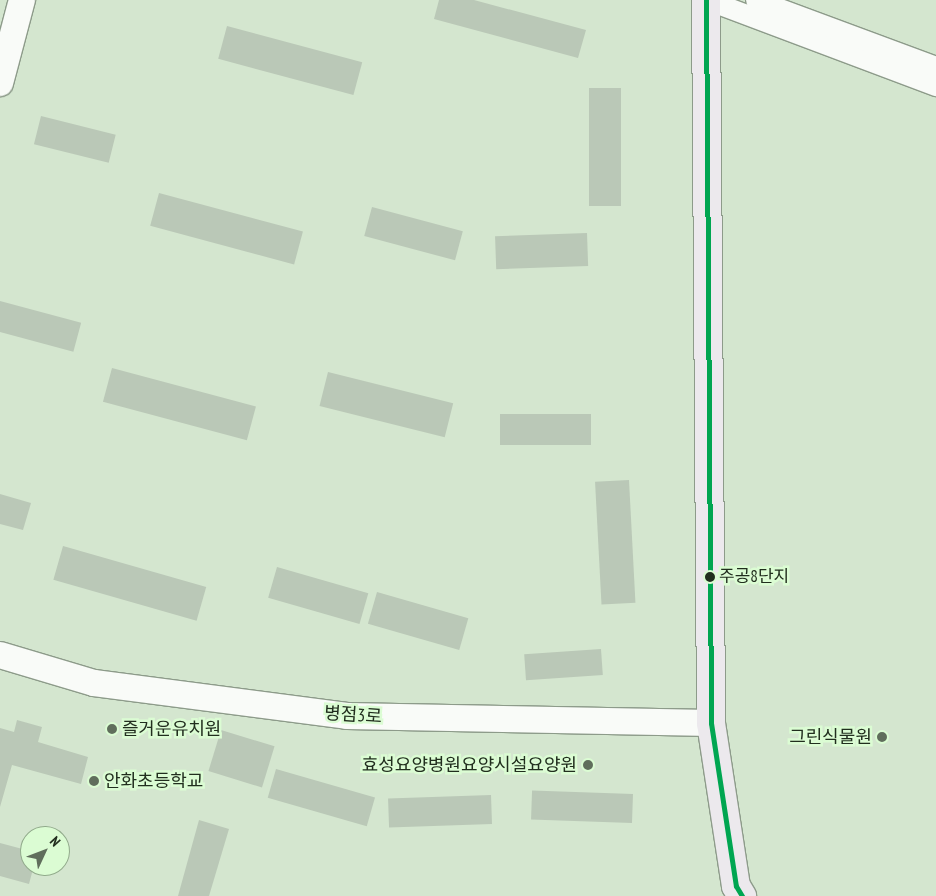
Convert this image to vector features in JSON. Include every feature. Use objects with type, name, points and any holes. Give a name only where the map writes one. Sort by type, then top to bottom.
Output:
[{"type":"main road","points":[[706,0],[712,722],[736,886],[742,896]]},
{"type":"street","points":[[0,83],[5,45],[22,0]]},
{"type":"street","points":[[706,0],[924,69]]},
{"type":"street","points":[[756,0],[924,69],[936,86]]},
{"type":"street","name":"병점3로","points":[[0,655],[94,684],[346,716],[712,722]]},
{"type":"building","points":[[439,0],[474,0],[586,30],[578,58],[434,19]]},
{"type":"building","points":[[227,26],[362,62],[353,95],[218,59]]},
{"type":"building","points":[[589,88],[621,88],[621,206],[589,206]]},
{"type":"building","points":[[41,116],[116,135],[109,163],[34,144]]},
{"type":"building","points":[[159,193],[303,232],[294,264],[150,226]]},
{"type":"building","points":[[372,207],[463,231],[455,260],[364,236]]},
{"type":"building","points":[[587,233],[588,266],[496,269],[495,236]]},
{"type":"building","points":[[0,301],[81,323],[73,352],[0,332]]},
{"type":"building","points":[[112,368],[256,407],[247,440],[103,402]]},
{"type":"building","points":[[328,372],[453,403],[445,437],[320,406]]},
{"type":"building","points":[[500,414],[591,414],[591,445],[500,445]]},
{"type":"building","points":[[629,480],[635,603],[601,605],[595,482]]},
{"type":"building","points":[[0,494],[31,503],[23,530],[0,524]]},
{"type":"building","points":[[63,546],[206,587],[197,621],[53,580]]},
{"type":"building","points":[[277,567],[368,593],[359,624],[268,598]]},
{"type":"building","points":[[377,592],[468,618],[459,650],[368,624]]},
{"type":"building","points":[[601,649],[603,675],[526,680],[524,654]]},
{"type":"building","points":[[17,720],[42,727],[38,742],[88,757],[81,784],[12,765],[0,807],[0,728],[14,732]]},
{"type":"building","points":[[221,730],[275,746],[262,787],[208,771]]},
{"type":"building","points":[[276,769],[375,797],[367,826],[268,798]]},
{"type":"building","points":[[532,790],[633,794],[632,823],[531,819]]},
{"type":"building","points":[[491,795],[492,824],[389,828],[388,799]]},
{"type":"building","points":[[199,820],[229,829],[209,896],[178,896]]},
{"type":"building","points":[[0,843],[20,848],[20,876],[31,876],[29,884],[0,876]]},
{"type":"transit line","points":[[706,0],[711,723],[736,886],[742,896]]},
{"type":"place","name":"주공8단지","points":[[710,577]]},
{"type":"place","name":"즐거운유치원","points":[[112,729]]},
{"type":"place","name":"그린식물원","points":[[882,737]]},
{"type":"place","name":"효성요양병원요양시설요양원","points":[[588,765]]},
{"type":"place","name":"안화초등학교","points":[[94,781]]}]
